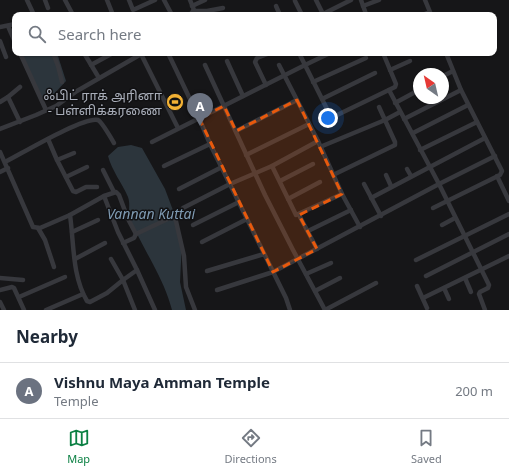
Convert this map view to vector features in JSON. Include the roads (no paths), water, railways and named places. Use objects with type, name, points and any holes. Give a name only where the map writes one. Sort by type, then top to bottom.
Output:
[{"type":"street","points":[[27,0],[33,12]]},
{"type":"street","points":[[45,0],[48,8]]},
{"type":"street","points":[[65,0],[71,12]]},
{"type":"street","points":[[107,0],[112,12]]},
{"type":"street","points":[[129,0],[134,12]]},
{"type":"street","points":[[136,12],[155,0]]},
{"type":"street","points":[[164,0],[170,12]]},
{"type":"street","points":[[190,0],[192,11]]},
{"type":"street","points":[[192,11],[205,0]]},
{"type":"street","points":[[316,0],[321,12]]},
{"type":"street","points":[[338,0],[340,5]]},
{"type":"street","points":[[327,12],[351,0]]},
{"type":"street","points":[[361,0],[364,12]]},
{"type":"street","points":[[363,6],[379,0]]},
{"type":"street","points":[[425,0],[429,12]]},
{"type":"street","points":[[296,1],[301,12]]},
{"type":"street","points":[[276,6],[279,12]]},
{"type":"street","points":[[192,11],[207,11],[223,8]]},
{"type":"street","points":[[0,27],[12,25]]},
{"type":"street","points":[[8,26],[12,35]]},
{"type":"street","points":[[0,40],[6,57]]},
{"type":"street","points":[[21,56],[46,110]]},
{"type":"street","points":[[54,56],[62,82]]},
{"type":"street","points":[[86,56],[99,78]]},
{"type":"street","points":[[91,65],[103,56]]},
{"type":"street","points":[[0,130],[56,106],[77,91],[138,56]]},
{"type":"street","points":[[143,56],[178,128]]},
{"type":"street","points":[[169,56],[210,144],[286,298],[290,310]]},
{"type":"street","points":[[262,56],[257,58],[256,62],[266,85]]},
{"type":"street","points":[[300,56],[332,117],[335,117],[396,86],[384,56]]},
{"type":"street","points":[[152,142],[324,56]]},
{"type":"street","points":[[434,208],[502,173],[495,156],[468,105],[447,56]]},
{"type":"street","points":[[314,82],[366,58]]},
{"type":"street","points":[[227,61],[244,96]]},
{"type":"street","points":[[390,70],[410,61]]},
{"type":"street","points":[[205,65],[246,155],[297,258],[325,310],[376,284]]},
{"type":"street","points":[[279,65],[318,141],[342,194],[360,227]]},
{"type":"street","points":[[449,73],[453,71]]},
{"type":"street","points":[[322,100],[375,73]]},
{"type":"street","points":[[0,102],[20,87]]},
{"type":"street","points":[[389,90],[439,184],[489,285],[488,288],[479,294],[485,310]]},
{"type":"street","points":[[404,119],[461,90]]},
{"type":"street","points":[[395,103],[413,93]]},
{"type":"street","points":[[8,97],[20,122]]},
{"type":"street","points":[[236,131],[296,100]]},
{"type":"street","points":[[412,133],[468,105]]},
{"type":"street","points":[[333,175],[394,147],[395,142],[379,107]]},
{"type":"street","points":[[320,147],[385,120],[400,112]]},
{"type":"street","points":[[6,162],[76,125],[97,120],[101,122],[114,143]]},
{"type":"street","points":[[420,150],[477,122]]},
{"type":"street","points":[[246,155],[309,124]]},
{"type":"street","points":[[371,198],[391,186],[485,138]]},
{"type":"street","points":[[48,139],[74,192],[89,186],[97,187]]},
{"type":"street","points":[[183,208],[230,184],[272,166],[318,141]]},
{"type":"street","points":[[164,166],[210,144]]},
{"type":"street","points":[[0,152],[6,162],[21,201],[35,228],[45,240],[54,267]]},
{"type":"street","points":[[57,160],[74,153]]},
{"type":"street","points":[[217,290],[273,272],[297,258],[360,227],[439,184],[495,156]]},
{"type":"street","points":[[280,181],[313,164]]},
{"type":"street","points":[[272,166],[296,214],[299,215],[317,248]]},
{"type":"street","points":[[66,178],[87,167]]},
{"type":"street","points":[[179,189],[222,167]]},
{"type":"street","points":[[0,172],[8,168]]},
{"type":"street","points":[[407,169],[411,176]]},
{"type":"street","points":[[103,170],[114,192],[117,192],[119,195],[128,219],[136,234]]},
{"type":"street","points":[[386,174],[391,186]]},
{"type":"street","points":[[497,176],[509,200]]},
{"type":"street","points":[[288,199],[320,182]]},
{"type":"street","points":[[364,184],[381,216]]},
{"type":"street","points":[[35,228],[70,215],[114,192]]},
{"type":"street","points":[[299,215],[342,194]]},
{"type":"street","points":[[104,196],[123,243],[155,310]]},
{"type":"street","points":[[193,226],[239,202]]},
{"type":"street","points":[[308,231],[351,210]]},
{"type":"street","points":[[416,260],[509,214]]},
{"type":"street","points":[[70,215],[75,259],[83,294],[88,302],[107,293],[137,270]]},
{"type":"street","points":[[123,243],[134,238],[136,234],[172,217],[175,218],[184,256],[186,287],[195,310]]},
{"type":"street","points":[[442,225],[455,218]]},
{"type":"street","points":[[202,242],[247,219]]},
{"type":"street","points":[[72,232],[98,220]]},
{"type":"street","points":[[426,276],[509,234]]},
{"type":"street","points":[[75,259],[105,243]]},
{"type":"street","points":[[207,272],[264,254]]},
{"type":"street","points":[[422,298],[509,256]]},
{"type":"street","points":[[111,259],[123,280],[135,310]]},
{"type":"street","points":[[306,274],[331,263]]},
{"type":"street","points":[[19,297],[65,277]]},
{"type":"street","points":[[0,278],[23,280]]},
{"type":"street","points":[[315,291],[340,278]]},
{"type":"street","points":[[464,278],[471,292]]},
{"type":"street","points":[[417,286],[427,308]]},
{"type":"street","points":[[0,290],[12,287],[16,290],[24,310]]},
{"type":"street","points":[[444,288],[449,299]]},
{"type":"street","points":[[46,310],[83,294]]},
{"type":"street","points":[[0,302],[4,310]]},
{"type":"water","points":[[22,56],[58,56],[66,81],[52,96],[43,101]]},
{"type":"water","name":"Vannan Kuttai","points":[[131,145],[142,148],[165,189],[177,221],[182,242],[180,282],[186,310],[172,310],[159,276],[130,218],[128,197],[108,156],[118,147]]},
{"type":"place","name":"ஃபிட் ராக் அரினா - பள்ளிக்கரணை","points":[[175,102]]},
{"type":"place","name":"Vishnu Maya Amman Temple","points":[[200,126]]}]
